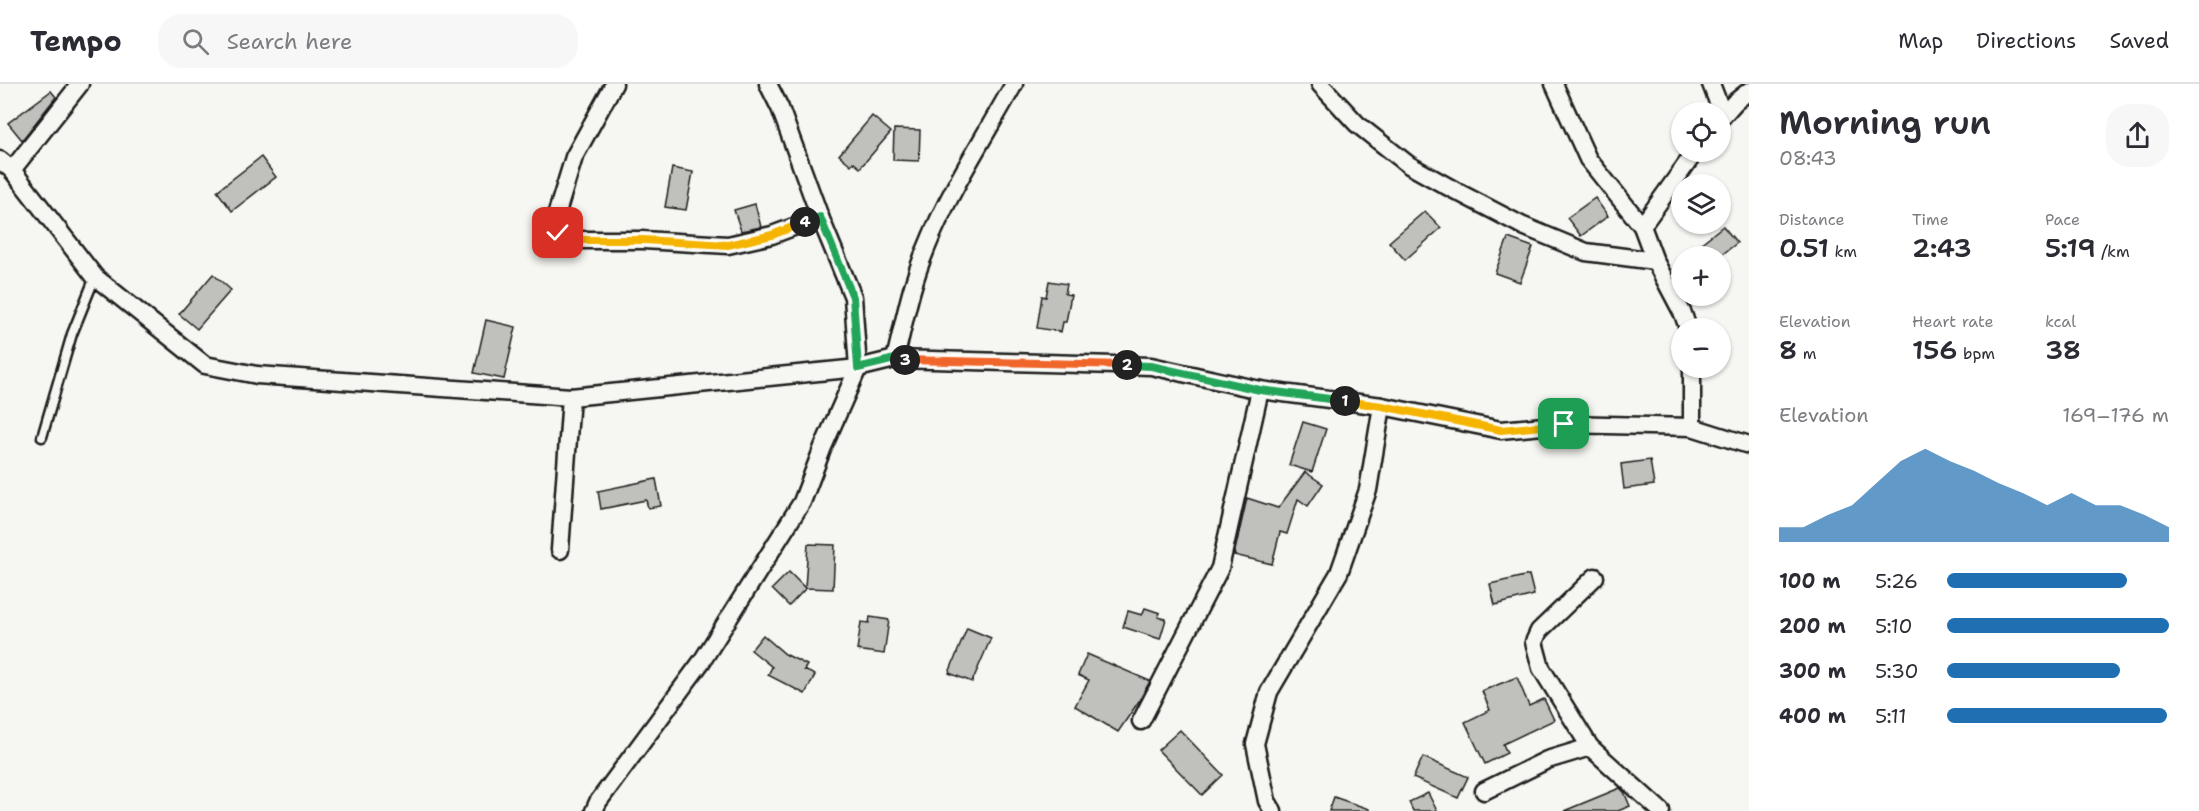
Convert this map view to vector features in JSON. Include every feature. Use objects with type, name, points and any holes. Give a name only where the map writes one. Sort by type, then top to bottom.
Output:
[{"type":"street","points":[[80,84],[6,165],[95,277],[205,365],[257,375],[571,397],[858,368],[895,359],[1151,366],[1260,390],[1382,406],[1501,430],[1564,424],[1692,427],[1749,445]]},
{"type":"street","points":[[614,84],[574,157],[555,219],[558,233],[573,240],[643,240],[728,245],[772,235],[820,217]]},
{"type":"street","points":[[594,811],[598,802],[702,661],[802,502],[823,447],[858,368],[853,297],[820,217],[780,108],[768,84]]},
{"type":"street","points":[[895,359],[907,309],[926,250],[961,176],[1014,84]]},
{"type":"street","points":[[1320,84],[1357,124],[1409,165],[1454,190],[1523,226],[1586,252],[1655,261]]},
{"type":"street","points":[[1554,84],[1588,159],[1642,226],[1655,261],[1684,318]]},
{"type":"street","points":[[1712,84],[1717,102]]},
{"type":"street","points":[[1731,107],[1749,91]]},
{"type":"street","points":[[1642,226],[1688,162]]},
{"type":"street","points":[[1692,378],[1692,427]]},
{"type":"street","points":[[1141,721],[1220,568],[1260,390]]},
{"type":"street","points":[[560,550],[571,397]]},
{"type":"street","points":[[1273,811],[1267,801],[1255,744],[1269,692],[1339,573],[1368,489],[1382,406]]},
{"type":"street","points":[[1595,577],[1539,631],[1534,642],[1541,668],[1590,747],[1661,811]]},
{"type":"street","points":[[1484,791],[1547,760],[1590,747]]},
{"type":"lane","points":[[42,437],[72,334],[95,277]]},
{"type":"building","points":[[51,91],[56,97],[22,140],[8,123]]},
{"type":"building","points":[[872,116],[891,132],[860,168],[853,162],[851,165],[839,155]]},
{"type":"building","points":[[894,129],[920,130],[919,161],[893,160]]},
{"type":"building","points":[[261,157],[276,177],[232,211],[217,191]]},
{"type":"building","points":[[672,168],[693,172],[686,210],[665,207]]},
{"type":"building","points":[[1595,198],[1608,216],[1581,236],[1567,218]]},
{"type":"building","points":[[755,204],[761,227],[741,231],[734,210]]},
{"type":"building","points":[[1425,211],[1441,228],[1405,260],[1389,242]]},
{"type":"building","points":[[1713,234],[1730,234],[1737,243],[1731,248],[1698,246]]},
{"type":"building","points":[[1508,238],[1533,247],[1520,282],[1495,273]]},
{"type":"building","points":[[213,274],[231,290],[197,329],[179,314]]},
{"type":"building","points":[[1049,281],[1067,284],[1065,294],[1071,295],[1066,322],[1063,322],[1061,332],[1037,328],[1042,296],[1046,297]]},
{"type":"building","points":[[486,320],[516,327],[504,379],[474,373]]},
{"type":"building","points":[[1303,422],[1326,429],[1312,472],[1289,465]]},
{"type":"building","points":[[1650,460],[1654,485],[1624,489],[1621,464]]},
{"type":"building","points":[[1305,472],[1323,484],[1308,506],[1298,499],[1287,534],[1280,532],[1272,564],[1234,555],[1247,498],[1278,508]]},
{"type":"building","points":[[656,479],[661,506],[648,508],[646,500],[601,509],[598,491]]},
{"type":"building","points":[[808,544],[835,545],[833,589],[806,588],[789,606],[772,589],[789,572],[805,588]]},
{"type":"building","points":[[1529,575],[1534,595],[1495,605],[1490,584]]},
{"type":"building","points":[[1145,608],[1160,613],[1158,617],[1166,619],[1160,639],[1123,627],[1128,611],[1142,615]]},
{"type":"building","points":[[870,617],[889,620],[884,654],[857,650],[861,622],[869,623]]},
{"type":"building","points":[[967,628],[991,638],[972,682],[949,673]]},
{"type":"building","points":[[763,635],[785,654],[807,665],[804,670],[815,675],[805,694],[768,675],[772,667],[751,650]]},
{"type":"building","points":[[1087,654],[1150,681],[1118,732],[1075,706],[1089,680],[1078,675]]},
{"type":"building","points":[[1517,677],[1529,706],[1544,699],[1554,720],[1503,744],[1507,753],[1485,764],[1465,722],[1490,710],[1482,691]]},
{"type":"building","points":[[1180,730],[1223,775],[1202,795],[1158,750]]},
{"type":"building","points":[[1423,757],[1468,777],[1458,798],[1413,778]]},
{"type":"building","points":[[1620,788],[1630,806],[1618,811],[1564,811]]},
{"type":"building","points":[[1428,793],[1437,811],[1413,811],[1409,802]]},
{"type":"building","points":[[1334,797],[1369,809],[1369,811],[1329,811]]},
{"type":"route","points":[[558,233],[573,240],[643,240],[728,245],[772,235],[820,217],[853,297],[858,368],[895,359],[1151,366],[1260,390],[1382,406],[1501,430],[1564,424]]}]
